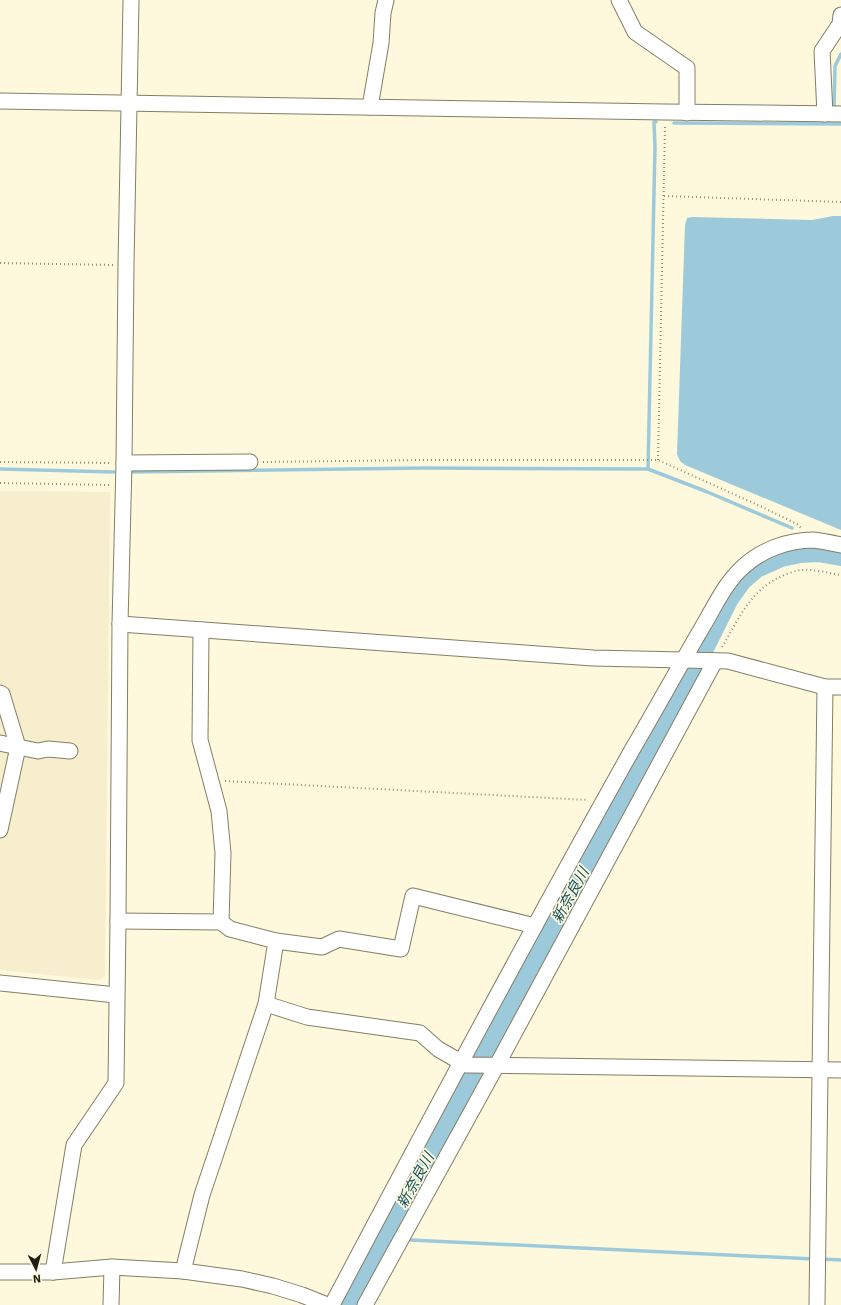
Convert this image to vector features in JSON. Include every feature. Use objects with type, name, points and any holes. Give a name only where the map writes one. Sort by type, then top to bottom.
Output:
[{"type":"street","points":[[53,1272],[74,1145],[116,1083],[120,624],[124,485],[130,0]]},
{"type":"street","points":[[370,106],[381,43],[383,13],[386,0]]},
{"type":"street","points":[[619,0],[636,32],[687,68],[688,113]]},
{"type":"street","points":[[825,114],[822,51],[840,24],[841,16]]},
{"type":"street","points":[[0,101],[370,106],[688,113],[841,114]]},
{"type":"street","points":[[124,464],[250,462]]},
{"type":"street","points":[[332,1305],[464,1063],[535,926],[604,801],[686,660],[729,582],[742,567],[755,557],[777,546],[812,540],[841,545]]},
{"type":"street","points":[[120,624],[593,658],[728,661],[825,687],[841,688]]},
{"type":"street","points":[[201,630],[200,740],[219,811],[223,854],[221,922]]},
{"type":"street","points":[[365,1305],[712,661]]},
{"type":"street","points":[[817,1305],[825,687]]},
{"type":"street","points":[[0,693],[2,694],[18,747],[0,830]]},
{"type":"street","points":[[0,743],[38,751],[48,749],[70,751]]},
{"type":"street","points":[[118,921],[221,922],[230,929],[276,941],[322,947],[339,939],[401,949],[413,896],[535,926]]},
{"type":"street","points":[[183,1272],[202,1195],[266,1004],[276,941]]},
{"type":"street","points":[[0,983],[116,995]]},
{"type":"street","points":[[266,1004],[307,1017],[420,1033],[438,1049],[464,1063],[493,1065],[841,1070]]},
{"type":"street","points":[[111,1305],[112,1267]]},
{"type":"street","points":[[0,1272],[53,1272],[112,1267],[183,1272],[242,1279],[273,1286],[328,1305]]},
{"type":"path","points":[[658,460],[665,112]]},
{"type":"path","points":[[664,196],[841,202]]},
{"type":"path","points":[[0,263],[126,265]]},
{"type":"path","points":[[250,462],[658,460],[797,524],[812,540]]},
{"type":"path","points":[[0,462],[124,464]]},
{"type":"path","points":[[0,483],[124,485]]},
{"type":"path","points":[[712,661],[744,608],[755,595],[770,582],[799,570],[812,570],[841,575]]},
{"type":"path","points":[[210,781],[604,801]]},
{"type":"shaded area","points":[[0,491],[110,492],[105,976],[99,980],[0,970]]},
{"type":"water","points":[[841,216],[841,530],[685,465],[680,461],[677,454],[685,225],[687,218],[812,220]]},
{"type":"waterway","points":[[834,111],[835,66],[841,54]]},
{"type":"waterway","points":[[648,469],[655,147],[654,122],[656,122]]},
{"type":"waterway","points":[[674,123],[841,124]]},
{"type":"waterway","points":[[130,472],[423,468],[648,469],[705,491],[792,528]]},
{"type":"waterway","points":[[0,469],[114,472]]},
{"type":"waterway","name":"新奈良川","points":[[347,1305],[455,1103],[693,668],[728,598],[741,580],[756,567],[781,556],[800,552],[818,551],[841,555]]},
{"type":"waterway","points":[[410,1240],[814,1259]]},
{"type":"waterway","points":[[822,1259],[841,1260]]}]
